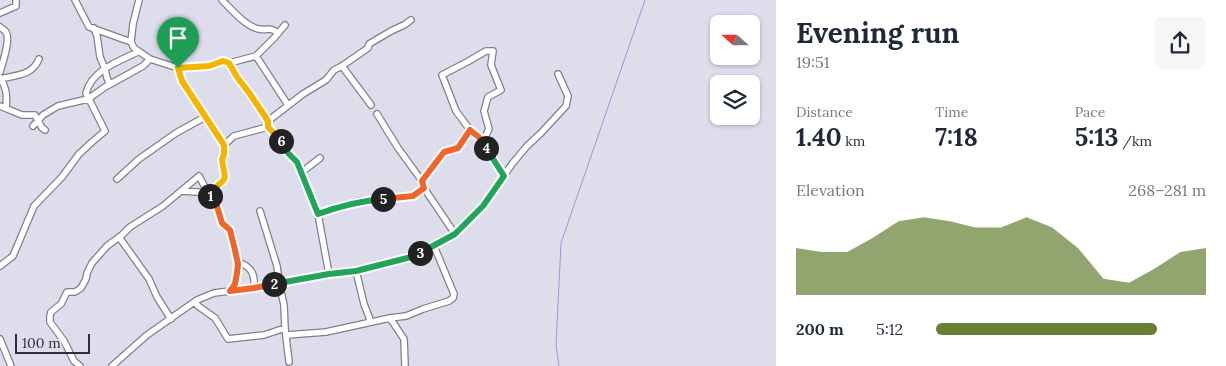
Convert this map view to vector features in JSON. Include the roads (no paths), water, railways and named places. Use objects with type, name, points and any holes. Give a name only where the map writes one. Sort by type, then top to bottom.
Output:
[{"type":"street","points":[[0,13],[16,6],[16,0]]},
{"type":"street","points":[[75,0],[89,27],[131,42]]},
{"type":"street","points":[[139,0],[131,42],[134,48],[150,59],[178,68],[209,66],[223,61],[229,63],[256,56],[285,25]]},
{"type":"street","points":[[222,0],[248,24],[259,30],[272,29],[278,33]]},
{"type":"street","points":[[224,145],[234,136],[268,124],[288,105],[326,80],[334,70],[363,52],[370,44],[411,20]]},
{"type":"street","points":[[0,27],[6,32],[7,36],[0,72]]},
{"type":"street","points":[[94,28],[100,57],[110,84]]},
{"type":"street","points":[[483,141],[489,129],[484,111],[488,97],[501,90],[492,65],[493,51],[486,51],[442,75],[456,111],[470,130],[483,141],[487,151],[504,176]]},
{"type":"street","points":[[0,266],[13,256],[34,206],[62,177],[79,154],[105,132],[88,99],[86,92],[88,85],[94,77],[105,69],[138,52]]},
{"type":"street","points":[[256,56],[288,105]]},
{"type":"street","points":[[39,59],[37,64],[25,74],[0,78],[7,95],[3,107],[22,115],[35,115],[45,130]]},
{"type":"street","points":[[33,126],[43,115],[58,106],[88,99],[110,84],[143,66],[150,59]]},
{"type":"street","points":[[229,63],[268,124],[288,153],[297,162],[302,172],[318,214],[329,274]]},
{"type":"street","points":[[342,66],[371,105]]},
{"type":"street","points":[[178,68],[182,81],[224,145],[222,160],[225,177],[209,195]]},
{"type":"street","points":[[112,366],[147,336],[195,302],[214,293],[356,271],[415,256],[455,234],[483,206],[527,146],[566,106],[568,96],[558,74]]},
{"type":"street","points":[[377,114],[455,234]]},
{"type":"street","points":[[117,179],[146,154],[205,117]]},
{"type":"street","points":[[422,181],[444,152],[458,148],[470,130]]},
{"type":"street","points":[[302,172],[320,158]]},
{"type":"street","points":[[80,366],[74,361],[64,341],[50,322],[51,312],[61,304],[67,292],[75,292],[81,288],[92,263],[107,246],[130,227],[163,206],[199,176],[209,195],[216,203],[222,223],[230,230],[238,264],[235,284],[230,291]]},
{"type":"street","points":[[318,214],[360,201],[413,196],[424,188]]},
{"type":"street","points":[[181,190],[209,195]]},
{"type":"street","points":[[260,211],[278,266],[279,283],[284,305],[289,362]]},
{"type":"street","points":[[119,236],[149,279],[157,297],[171,319]]},
{"type":"street","points":[[287,335],[326,332],[406,316],[449,301],[453,298],[454,294],[434,246]]},
{"type":"street","points":[[238,264],[238,262],[243,264],[254,274],[254,288]]},
{"type":"street","points":[[356,271],[370,322]]},
{"type":"street","points":[[195,302],[215,318],[228,339],[264,335],[285,328]]},
{"type":"street","points":[[390,318],[404,339],[405,365]]},
{"type":"street","points":[[0,338],[12,366]]},
{"type":"waterway","points":[[559,366],[556,345],[561,243],[645,0]]}]
